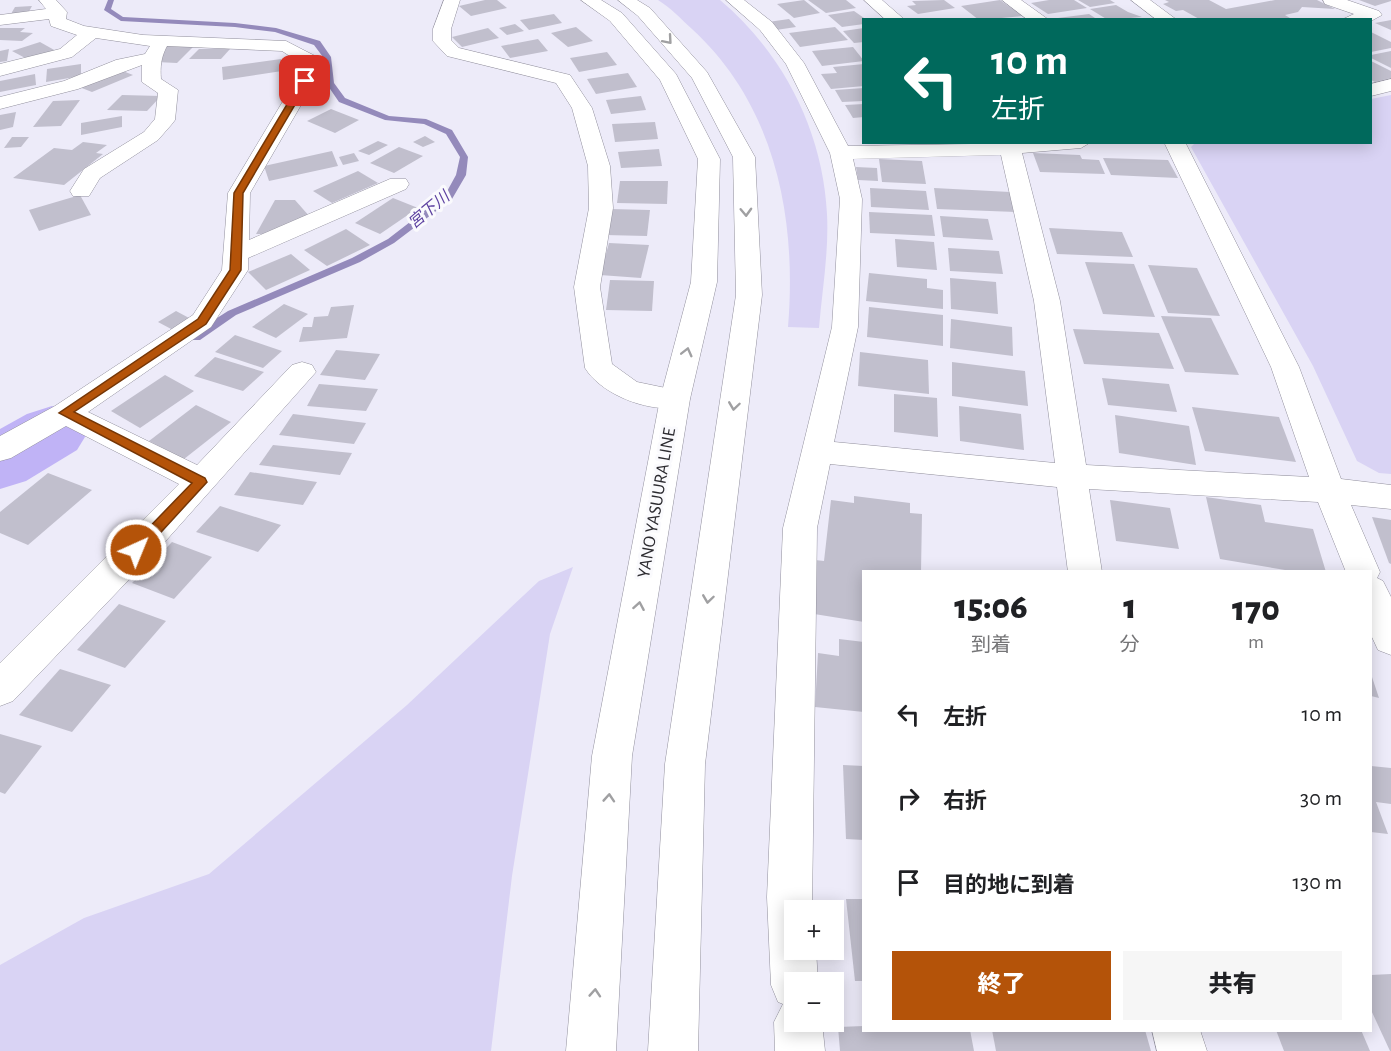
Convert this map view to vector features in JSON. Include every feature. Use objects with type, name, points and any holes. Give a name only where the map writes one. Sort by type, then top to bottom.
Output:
[{"type":"street","points":[[452,0],[442,29],[442,41],[453,52],[563,79],[582,108],[599,166],[601,207],[587,287],[599,368],[629,391],[675,399]]},
{"type":"street","name":"YANO YASUURA LINE","points":[[589,0],[616,17],[669,78],[708,159],[704,282],[675,399],[612,756],[591,1051]]},
{"type":"street","points":[[626,0],[644,12],[700,76],[744,158],[749,295],[685,764],[673,1051]]},
{"type":"street","points":[[735,0],[766,26],[795,63],[841,153],[851,199],[845,327],[800,528],[789,897],[794,972]]},
{"type":"street","points":[[872,0],[894,18]]},
{"type":"street","points":[[1010,0],[1038,18]]},
{"type":"street","points":[[1139,0],[1166,18]]},
{"type":"street","points":[[1331,0],[1373,15],[1358,18]]},
{"type":"street","points":[[0,20],[21,19],[53,6],[57,22],[157,49],[286,46],[312,62],[305,81],[239,193],[236,270],[202,321],[65,413],[0,450]]},
{"type":"street","points":[[0,70],[58,56],[93,32]]},
{"type":"street","points":[[0,103],[71,85],[157,49]]},
{"type":"street","points":[[81,191],[92,174],[152,136],[165,120],[168,90],[152,82],[157,49]]},
{"type":"street","points":[[1372,90],[1391,85]]},
{"type":"street","points":[[841,153],[1032,144]]},
{"type":"street","points":[[1175,144],[1285,367],[1329,490],[1362,570]]},
{"type":"street","points":[[1008,145],[1034,237],[1057,349],[1070,476],[1085,570]]},
{"type":"street","points":[[236,254],[398,184]]},
{"type":"street","points":[[0,689],[201,482],[302,372]]},
{"type":"street","points":[[65,413],[201,482]]},
{"type":"street","points":[[818,452],[1070,476],[1329,490],[1391,497]]},
{"type":"street","points":[[1372,593],[1391,639]]},
{"type":"street","points":[[799,1032],[800,1051]]},
{"type":"street","points":[[1177,1032],[1182,1051]]},
{"type":"shaded area","points":[[658,0],[720,0],[763,44],[796,96],[808,124],[824,183],[827,214],[826,257],[819,328],[788,327],[789,246],[784,206],[775,166],[762,129],[744,93],[721,59],[672,10]]},
{"type":"shaded area","points":[[1391,95],[1391,474],[1379,473],[1357,461],[1313,366],[1191,147],[1194,144],[1372,144],[1372,99]]},
{"type":"shaded area","points":[[573,567],[550,634],[512,876],[491,1051],[0,1051],[0,965],[84,918],[209,874],[407,705],[539,581]]},
{"type":"building","points":[[485,0],[497,0],[507,8],[471,16],[459,6]]},
{"type":"building","points":[[804,0],[820,13],[794,18],[777,4]]},
{"type":"building","points":[[808,0],[846,0],[856,8],[826,13]]},
{"type":"building","points":[[944,0],[955,8],[918,14],[907,6],[916,5],[912,1]]},
{"type":"building","points":[[1000,0],[1023,16],[976,18],[961,6]]},
{"type":"building","points":[[1074,0],[1087,8],[1048,14],[1031,3]]},
{"type":"building","points":[[1078,0],[1110,0],[1115,3],[1090,7]]},
{"type":"building","points":[[1165,0],[1209,0],[1226,9],[1275,0],[1317,0],[1335,9],[1302,7],[1298,12],[1285,15],[1290,18],[1197,18],[1183,10],[1176,11],[1163,4],[1169,2]]},
{"type":"building","points":[[1359,0],[1391,0],[1391,1],[1375,6]]},
{"type":"building","points":[[1116,5],[1142,17],[1105,18],[1090,9]]},
{"type":"building","points":[[32,6],[26,17],[8,19],[15,7]]},
{"type":"building","points":[[854,11],[864,18],[862,18],[862,24],[842,27],[828,15]]},
{"type":"building","points":[[554,14],[562,23],[529,30],[520,20]]},
{"type":"building","points":[[1089,14],[1095,18],[1058,18]]},
{"type":"building","points":[[789,19],[796,27],[776,30],[768,22]]},
{"type":"building","points":[[1391,20],[1391,30],[1375,23]]},
{"type":"building","points":[[515,24],[524,31],[507,35],[499,28]]},
{"type":"building","points":[[576,27],[593,41],[568,47],[551,33]]},
{"type":"building","points":[[835,27],[848,40],[800,47],[789,33]]},
{"type":"building","points":[[0,28],[25,28],[20,32],[33,33],[22,41],[0,40]]},
{"type":"building","points":[[488,28],[499,38],[462,47],[452,37]]},
{"type":"building","points":[[862,28],[862,42],[854,43],[843,31]]},
{"type":"building","points":[[1372,32],[1391,42],[1391,48],[1372,52]]},
{"type":"building","points":[[538,39],[548,51],[510,58],[501,46]]},
{"type":"building","points":[[40,42],[56,51],[29,60],[12,51]]},
{"type":"building","points":[[169,44],[195,45],[177,63],[156,62],[157,56]]},
{"type":"building","points":[[853,47],[862,61],[822,66],[812,51]]},
{"type":"building","points":[[9,49],[7,61],[0,62],[0,51]]},
{"type":"building","points":[[199,49],[230,49],[221,59],[189,59]]},
{"type":"building","points":[[1391,51],[1391,68],[1372,58],[1372,55]]},
{"type":"building","points":[[607,52],[617,65],[579,72],[570,58]]},
{"type":"building","points":[[281,59],[282,71],[223,80],[222,67]]},
{"type":"building","points":[[1372,62],[1391,71],[1391,78],[1375,82],[1372,80]]},
{"type":"building","points":[[81,64],[81,76],[46,82],[47,69]]},
{"type":"building","points":[[862,64],[862,86],[831,89],[821,74],[837,73],[833,67]]},
{"type":"building","points":[[115,68],[133,75],[92,92],[74,85]]},
{"type":"building","points":[[628,73],[637,87],[596,94],[587,79]]},
{"type":"building","points":[[35,74],[36,85],[0,92],[0,81]]},
{"type":"building","points":[[862,88],[862,101],[842,102],[835,90]]},
{"type":"building","points":[[122,95],[161,96],[147,111],[107,110]]},
{"type":"building","points":[[641,96],[646,110],[611,114],[606,100]]},
{"type":"building","points":[[80,100],[61,126],[33,127],[53,101]]},
{"type":"building","points":[[862,104],[862,117],[853,118],[845,105]]},
{"type":"building","points":[[331,109],[359,120],[335,133],[307,121]]},
{"type":"building","points":[[16,112],[13,127],[0,130],[0,115]]},
{"type":"building","points":[[122,116],[122,127],[81,135],[81,123]]},
{"type":"building","points":[[655,122],[658,139],[615,142],[612,124]]},
{"type":"building","points":[[425,136],[435,142],[423,147],[413,142]]},
{"type":"building","points":[[12,137],[29,137],[21,147],[4,148]]},
{"type":"building","points":[[378,141],[388,145],[369,155],[358,151]]},
{"type":"building","points":[[83,142],[107,145],[96,153],[103,154],[64,185],[13,178],[54,148],[72,150]]},
{"type":"building","points":[[399,147],[423,156],[394,173],[370,163]]},
{"type":"building","points":[[659,149],[662,166],[621,168],[618,152]]},
{"type":"building","points":[[332,151],[338,166],[269,181],[264,166]]},
{"type":"building","points":[[354,153],[359,161],[343,165],[339,157]]},
{"type":"building","points":[[1033,153],[1080,155],[1082,159],[1099,160],[1105,174],[1040,172]]},
{"type":"building","points":[[1103,158],[1168,160],[1178,178],[1111,175]]},
{"type":"building","points":[[879,159],[922,161],[926,184],[882,182]]},
{"type":"building","points":[[856,167],[877,168],[878,181],[858,180]]},
{"type":"building","points":[[358,171],[378,183],[332,203],[313,191]]},
{"type":"building","points":[[620,181],[668,181],[667,204],[617,203]]},
{"type":"building","points":[[870,188],[926,191],[929,210],[871,207]]},
{"type":"building","points":[[934,188],[1010,192],[1016,212],[937,209]]},
{"type":"building","points":[[80,195],[91,215],[39,231],[29,210]]},
{"type":"building","points":[[393,198],[418,208],[380,234],[355,223]]},
{"type":"building","points":[[275,200],[295,200],[310,217],[274,234],[256,234]]},
{"type":"building","points":[[610,209],[650,210],[647,236],[605,235]]},
{"type":"building","points":[[869,212],[932,215],[935,236],[870,233]]},
{"type":"building","points":[[940,216],[988,219],[993,240],[943,237]]},
{"type":"building","points":[[1049,228],[1122,232],[1133,257],[1057,254]]},
{"type":"building","points":[[346,229],[370,245],[327,266],[304,250]]},
{"type":"building","points":[[895,239],[934,242],[937,270],[897,267]]},
{"type":"building","points":[[609,243],[649,245],[641,278],[600,275]]},
{"type":"building","points":[[948,248],[999,251],[1003,274],[950,271]]},
{"type":"building","points":[[291,254],[310,270],[266,290],[248,272]]},
{"type":"building","points":[[1085,262],[1134,264],[1155,317],[1103,314]]},
{"type":"building","points":[[1148,265],[1197,268],[1220,316],[1168,313]]},
{"type":"building","points":[[869,273],[927,279],[927,288],[943,290],[943,309],[866,301]]},
{"type":"building","points":[[950,278],[996,282],[998,314],[951,309]]},
{"type":"building","points":[[610,280],[654,281],[652,311],[606,310]]},
{"type":"building","points":[[284,304],[308,314],[276,338],[252,327]]},
{"type":"building","points":[[354,305],[347,338],[299,342],[303,327],[312,327],[314,317],[328,316],[331,307]]},
{"type":"building","points":[[869,307],[943,315],[943,346],[867,337]]},
{"type":"building","points":[[176,311],[191,319],[173,330],[158,322]]},
{"type":"building","points":[[1161,316],[1211,318],[1239,375],[1185,372]]},
{"type":"building","points":[[951,319],[1012,327],[1013,356],[950,348]]},
{"type":"building","points":[[1073,329],[1159,333],[1174,369],[1084,364]]},
{"type":"building","points":[[235,335],[282,351],[263,368],[215,352]]},
{"type":"building","points":[[336,350],[380,354],[365,380],[320,375]]},
{"type":"building","points":[[860,352],[928,360],[929,394],[858,386]]},
{"type":"building","points":[[215,357],[264,372],[243,391],[194,376]]},
{"type":"building","points":[[952,362],[1025,371],[1028,406],[952,396]]},
{"type":"building","points":[[165,375],[194,391],[140,428],[111,411]]},
{"type":"building","points":[[1102,378],[1169,384],[1177,412],[1108,405]]},
{"type":"building","points":[[319,384],[378,389],[366,411],[307,406]]},
{"type":"building","points":[[894,394],[937,398],[938,437],[894,432]]},
{"type":"building","points":[[196,405],[231,422],[184,459],[149,441]]},
{"type":"building","points":[[959,406],[1021,414],[1024,450],[960,441]]},
{"type":"building","points":[[1192,407],[1279,417],[1296,462],[1205,451]]},
{"type":"building","points":[[293,414],[366,423],[354,444],[279,435]]},
{"type":"building","points":[[1115,415],[1189,426],[1196,465],[1119,453]]},
{"type":"building","points":[[273,445],[352,453],[340,475],[259,465]]},
{"type":"building","points":[[250,472],[317,482],[303,505],[234,495]]},
{"type":"building","points":[[48,473],[92,490],[28,545],[0,533],[0,512]]},
{"type":"building","points":[[854,496],[910,503],[910,513],[922,514],[921,570],[862,570],[862,622],[808,613],[815,560],[824,561],[831,500],[854,503]]},
{"type":"building","points":[[1206,497],[1261,505],[1265,522],[1313,529],[1325,570],[1285,570],[1220,559]]},
{"type":"building","points":[[1110,500],[1170,508],[1179,549],[1116,541]]},
{"type":"building","points":[[220,506],[281,525],[258,552],[196,532]]},
{"type":"building","points":[[1372,517],[1391,520],[1391,564],[1389,563]]},
{"type":"building","points":[[172,542],[212,557],[174,599],[132,583]]},
{"type":"building","points":[[119,604],[166,621],[125,668],[77,650]]},
{"type":"building","points":[[839,639],[862,642],[862,712],[815,707],[818,653],[839,656]]},
{"type":"building","points":[[60,669],[111,685],[72,732],[19,715]]},
{"type":"building","points":[[1372,677],[1379,698],[1372,696]]},
{"type":"building","points":[[0,734],[42,746],[5,794],[0,792]]},
{"type":"building","points":[[843,765],[862,766],[862,840],[846,839]]},
{"type":"building","points":[[1372,766],[1391,768],[1391,804],[1376,802],[1388,834],[1372,832]]},
{"type":"building","points":[[846,899],[862,899],[862,981],[855,981]]},
{"type":"building","points":[[1391,974],[1391,1051],[1372,1012],[1372,975]]},
{"type":"building","points":[[862,1026],[862,1032],[970,1032],[974,1051],[840,1051],[838,1032],[844,1032],[844,1027]]},
{"type":"building","points":[[992,1032],[1146,1032],[1151,1051],[996,1051]]},
{"type":"building","points":[[1277,1032],[1362,1032],[1370,1051],[1284,1051]]},
{"type":"waterway","name":"宮下川","points":[[111,0],[107,10],[121,19],[235,25],[276,30],[317,43],[327,57],[330,83],[342,100],[388,118],[426,122],[449,132],[464,157],[461,175],[449,197],[391,241],[356,260],[232,313],[196,337]]},
{"type":"waterway","name":"宮下川","points":[[0,462],[52,432]]},
{"type":"route","points":[[136,550],[201,482],[65,413],[202,321],[236,270],[239,193],[305,81]]}]
